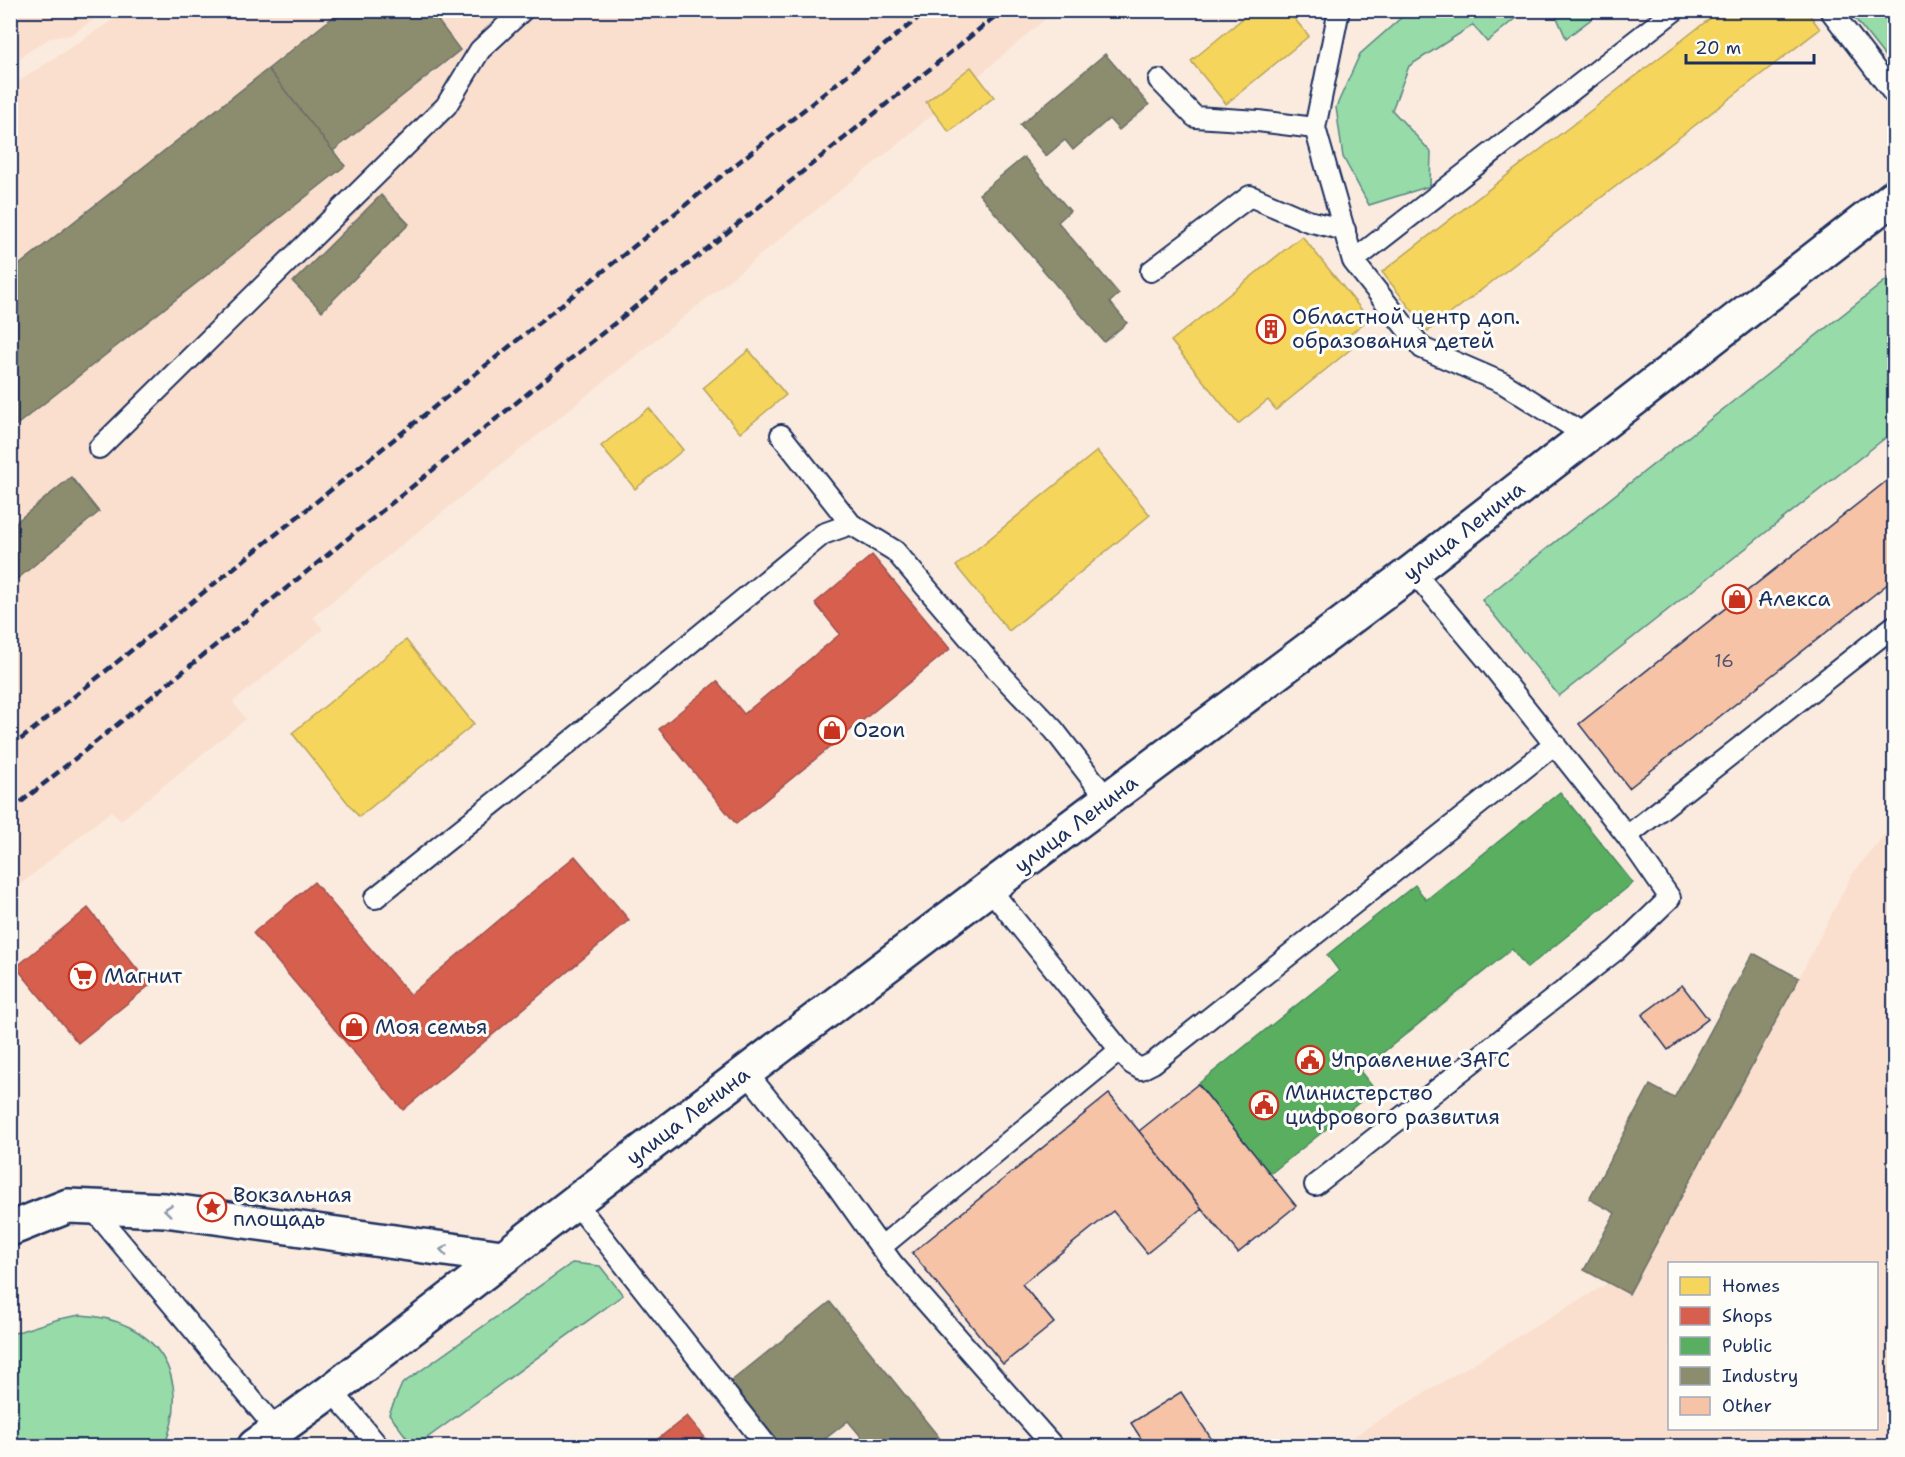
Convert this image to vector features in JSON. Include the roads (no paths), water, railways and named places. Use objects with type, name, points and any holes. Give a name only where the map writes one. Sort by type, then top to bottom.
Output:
[{"type":"main road","name":"улица Ленина","points":[[266,1438],[331,1391],[502,1257],[989,888],[1413,571],[1894,197]]},
{"type":"main road","points":[[10,1229],[68,1206],[165,1209],[502,1257]]},
{"type":"lane","points":[[99,448],[446,106],[480,50],[523,10]]},
{"type":"lane","points":[[1339,10],[1315,128],[1353,261],[1422,348],[1503,383],[1587,436]]},
{"type":"lane","points":[[1353,261],[1675,10]]},
{"type":"lane","points":[[1830,10],[1894,94]]},
{"type":"lane","points":[[1159,80],[1195,117],[1315,128]]},
{"type":"lane","points":[[1151,271],[1250,196],[1308,221],[1345,230]]},
{"type":"lane","points":[[781,435],[851,524],[895,551],[993,666],[1054,730],[1107,800]]},
{"type":"lane","points":[[375,898],[823,534],[851,524]]},
{"type":"lane","points":[[1315,1185],[1616,950],[1670,898],[1627,836],[1555,744],[1413,571]]},
{"type":"lane","points":[[1627,836],[1894,626]]},
{"type":"lane","points":[[989,888],[1120,1050],[1132,1064],[1141,1070],[1153,1063],[1555,744]]},
{"type":"lane","points":[[881,1247],[1120,1050]]},
{"type":"lane","points":[[746,1072],[829,1175],[892,1263],[1053,1446]]},
{"type":"lane","points":[[575,1202],[767,1446]]},
{"type":"lane","points":[[92,1208],[266,1438]]},
{"type":"lane","points":[[331,1391],[378,1446]]},
{"type":"railway","points":[[10,748],[928,10]]},
{"type":"railway","points":[[10,811],[1003,10]]},
{"type":"place","name":"Областной центр доп. образования детей","points":[[1271,329]]},
{"type":"place","name":"Алекса","points":[[1737,599]]},
{"type":"place","name":"Ozon","points":[[832,730]]},
{"type":"place","name":"Магнит","points":[[83,976]]},
{"type":"place","name":"Моя семья","points":[[354,1027]]},
{"type":"place","name":"Управление ЗАГС","points":[[1310,1060]]},
{"type":"place","name":"Министерство цифрового развития","points":[[1264,1105]]},
{"type":"place","name":"Вокзальная площадь","points":[[212,1207]]}]
